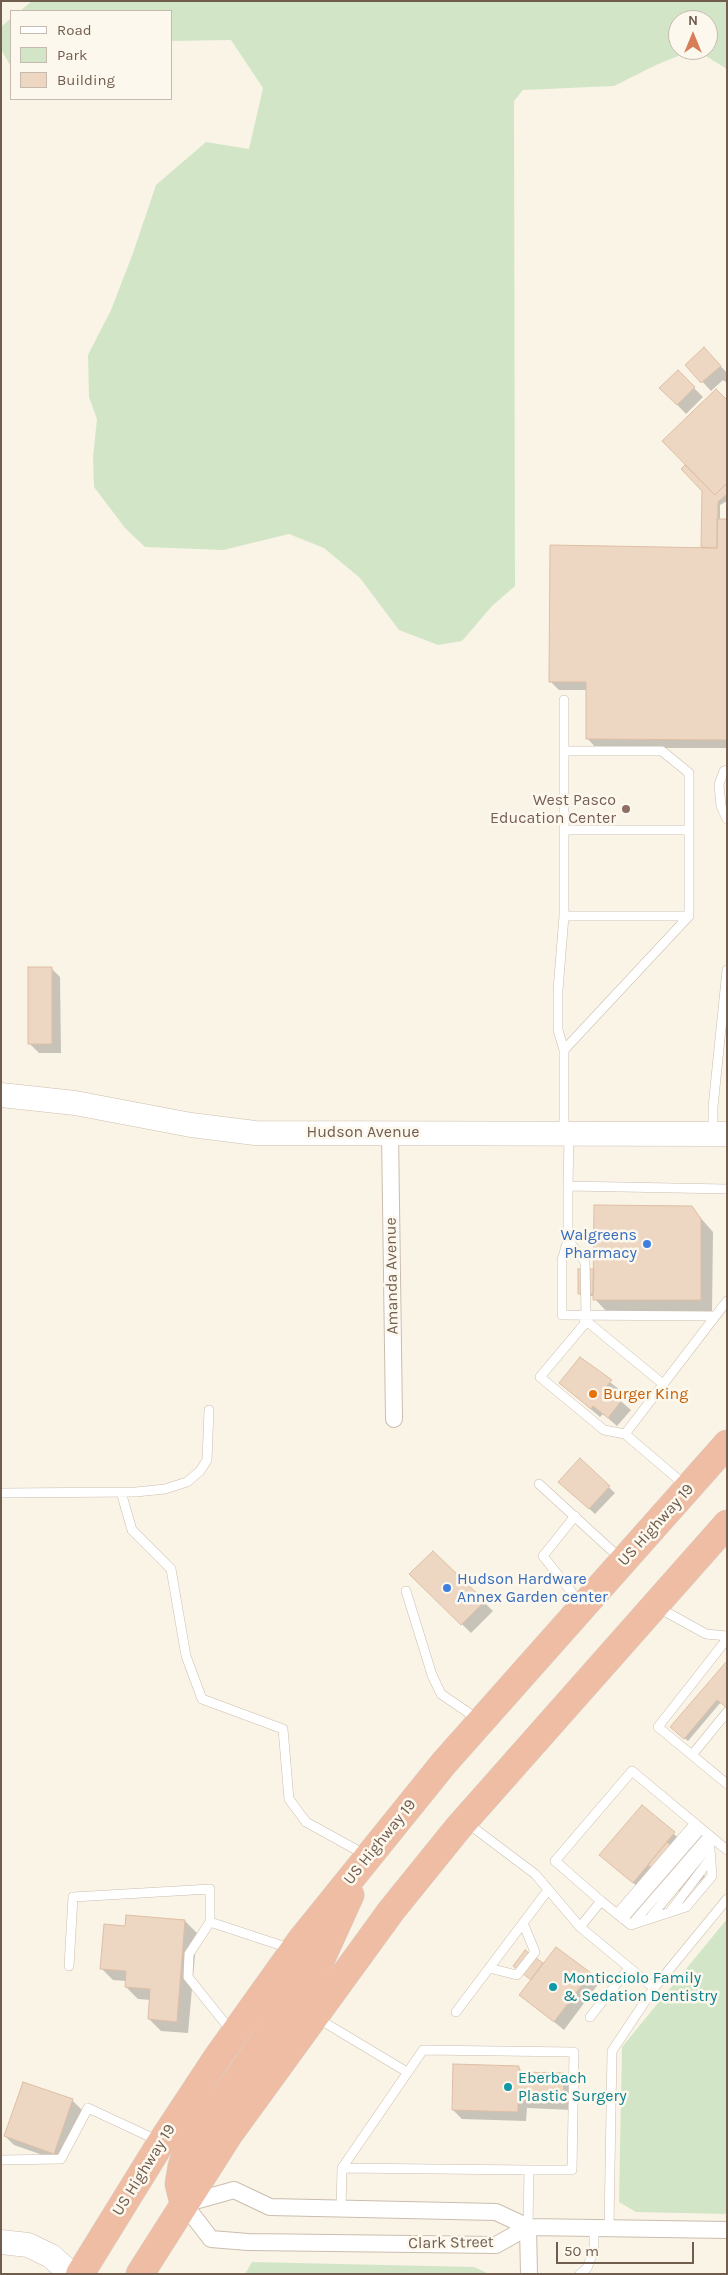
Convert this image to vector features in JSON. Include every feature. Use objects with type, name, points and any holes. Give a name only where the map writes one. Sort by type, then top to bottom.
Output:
[{"type":"highway","name":"US Highway 19","points":[[80,2274],[162,2142],[234,2034],[295,1950],[368,1856],[481,1722],[727,1444]]},
{"type":"highway","points":[[140,2274],[230,2134],[313,2016],[391,1911],[464,1821],[727,1524]]},
{"type":"highway","points":[[184,2204],[179,2184],[187,2152],[322,1958],[368,1856]]},
{"type":"street","name":"Hudson Avenue","points":[[1,1095],[75,1103],[191,1125],[254,1133],[720,1134]]},
{"type":"street","name":"Amanda Avenue","points":[[390,1132],[394,1419]]},
{"type":"street","name":"Clark Street","points":[[234,2190],[270,2207],[496,2212],[528,2227],[496,2245],[248,2242],[211,2239],[184,2204],[234,2190]]},
{"type":"street","points":[[529,2274],[528,2227],[727,2230]]},
{"type":"street","points":[[1,2242],[28,2245],[50,2256],[71,2274]]},
{"type":"lane","points":[[564,700],[564,916],[558,990],[558,1030],[564,1050],[568,1240],[562,1260],[562,1315],[584,1317],[715,1316]]},
{"type":"lane","points":[[564,751],[662,751],[689,774],[689,916],[564,1050]]},
{"type":"lane","points":[[727,770],[724,771],[719,784],[721,806],[727,819]]},
{"type":"lane","points":[[564,830],[689,830]]},
{"type":"lane","points":[[564,916],[689,916]]},
{"type":"lane","points":[[720,1134],[712,1107],[727,970]]},
{"type":"lane","points":[[568,1186],[727,1188]]},
{"type":"lane","points":[[568,1240],[585,1262],[584,1317],[540,1377],[604,1430],[625,1434],[688,1488]]},
{"type":"lane","points":[[625,1434],[727,1301]]},
{"type":"lane","points":[[584,1317],[663,1384]]},
{"type":"lane","points":[[1,1493],[121,1492],[166,1489],[186,1482],[200,1471],[207,1460],[210,1410]]},
{"type":"lane","points":[[539,1484],[624,1561]]},
{"type":"lane","points":[[121,1492],[132,1530],[171,1570],[186,1656],[202,1698],[283,1729],[289,1799],[306,1822],[368,1856]]},
{"type":"lane","points":[[575,1516],[543,1556],[583,1606]]},
{"type":"lane","points":[[406,1590],[432,1675],[441,1694],[481,1722]]},
{"type":"lane","points":[[654,1606],[706,1634],[727,1638],[658,1727],[727,1784]]},
{"type":"lane","points":[[692,1755],[727,1712]]},
{"type":"lane","points":[[708,1835],[712,1876],[686,1907],[649,1919],[624,1919],[555,1861],[632,1771],[727,1850]]},
{"type":"lane","points":[[464,1821],[535,1874],[580,1927],[654,1988]]},
{"type":"lane","points":[[624,1919],[698,1826]]},
{"type":"lane","points":[[624,1919],[708,1835]]},
{"type":"lane","points":[[649,1919],[709,1846]]},
{"type":"lane","points":[[69,1966],[74,1897],[210,1889],[210,1922],[189,1954],[188,1977],[234,2034]]},
{"type":"lane","points":[[456,2012],[548,1890]]},
{"type":"lane","points":[[580,2274],[587,2268],[602,2227],[612,2051],[654,1988],[727,1899]]},
{"type":"lane","points":[[580,1927],[601,1900]]},
{"type":"lane","points":[[210,1922],[295,1950]]},
{"type":"lane","points":[[488,1968],[517,1975],[535,1952],[523,1923]]},
{"type":"lane","points":[[590,2017],[629,1968]]},
{"type":"lane","points":[[313,2016],[406,2072]]},
{"type":"lane","points":[[342,2168],[572,2170],[574,2052],[423,2050],[406,2072],[342,2168],[342,2209]]},
{"type":"lane","points":[[1,2160],[60,2159],[88,2108],[162,2142]]},
{"type":"lane","points":[[528,2227],[529,2170]]},
{"type":"green space","points":[[32,1],[727,1],[727,69],[712,60],[718,60],[718,10],[668,10],[668,60],[614,86],[523,90],[514,101],[515,586],[492,606],[462,641],[438,645],[399,630],[360,578],[324,548],[289,534],[223,550],[145,547],[125,528],[94,487],[93,457],[97,419],[89,397],[88,355],[111,310],[156,185],[206,142],[249,149],[263,88],[231,40],[172,41],[172,10],[21,10]]},
{"type":"green space","points":[[10,19],[10,65],[1,49],[1,27]]},
{"type":"green space","points":[[727,1919],[727,2214],[636,2212],[619,2202],[622,2047]]},
{"type":"green space","points":[[252,2262],[474,2267],[489,2274],[245,2274]]},
{"type":"building","points":[[704,347],[721,366],[701,383],[685,365]]},
{"type":"building","points":[[678,370],[695,387],[677,405],[659,388]]},
{"type":"building","points":[[716,389],[727,400],[727,483],[715,495],[662,441]]},
{"type":"building","points":[[685,465],[715,495],[727,483],[727,494],[718,502],[717,548],[701,547],[702,491],[681,469]]},
{"type":"building","points":[[717,519],[727,519],[727,740],[586,739],[586,682],[549,682],[550,545],[717,548]]},
{"type":"building","points":[[28,967],[52,967],[52,1044],[28,1044]]},
{"type":"building","name":"Walgreens Pharmacy","points":[[594,1205],[692,1206],[701,1219],[701,1300],[593,1300]]},
{"type":"building","points":[[578,1269],[594,1269],[593,1294],[578,1294]]},
{"type":"building","name":"Burger King","points":[[580,1357],[612,1380],[606,1387],[622,1400],[608,1418],[593,1406],[591,1409],[559,1383]]},
{"type":"building","points":[[580,1458],[610,1486],[589,1509],[558,1482]]},
{"type":"building","name":"Hudson Hardware Annex Garden center","points":[[433,1551],[485,1601],[461,1625],[409,1574]]},
{"type":"building","points":[[727,1661],[727,1708],[717,1700],[684,1739],[670,1727]]},
{"type":"building","points":[[642,1805],[675,1832],[633,1883],[599,1855]]},
{"type":"building","points":[[667,1842],[703,1872],[684,1895],[648,1865]]},
{"type":"building","points":[[126,1915],[185,1920],[177,2022],[148,2019],[150,1989],[125,1987],[126,1971],[100,1969],[104,1924],[125,1926]]},
{"type":"building","name":"Monticciolo Family & Sedation Dentistry","points":[[556,1947],[591,1973],[554,2022],[519,1995]]},
{"type":"building","points":[[525,1950],[543,1963],[531,1980],[513,1966]]},
{"type":"building","name":"Eberbach Plastic Surgery","points":[[453,2064],[519,2066],[519,2072],[564,2073],[563,2101],[518,2100],[518,2112],[452,2110]]},
{"type":"building","points":[[23,2082],[73,2099],[54,2154],[4,2136]]},
{"type":"place","name":"West Pasco Education Center","points":[[626,809]]},
{"type":"place","name":"Walgreens Pharmacy","points":[[647,1244]]},
{"type":"place","name":"Burger King","points":[[593,1394]]},
{"type":"place","name":"Hudson Hardware Annex Garden center","points":[[447,1588]]},
{"type":"place","name":"Monticciolo Family & Sedation Dentistry","points":[[553,1987]]},
{"type":"place","name":"Eberbach Plastic Surgery","points":[[508,2087]]}]
